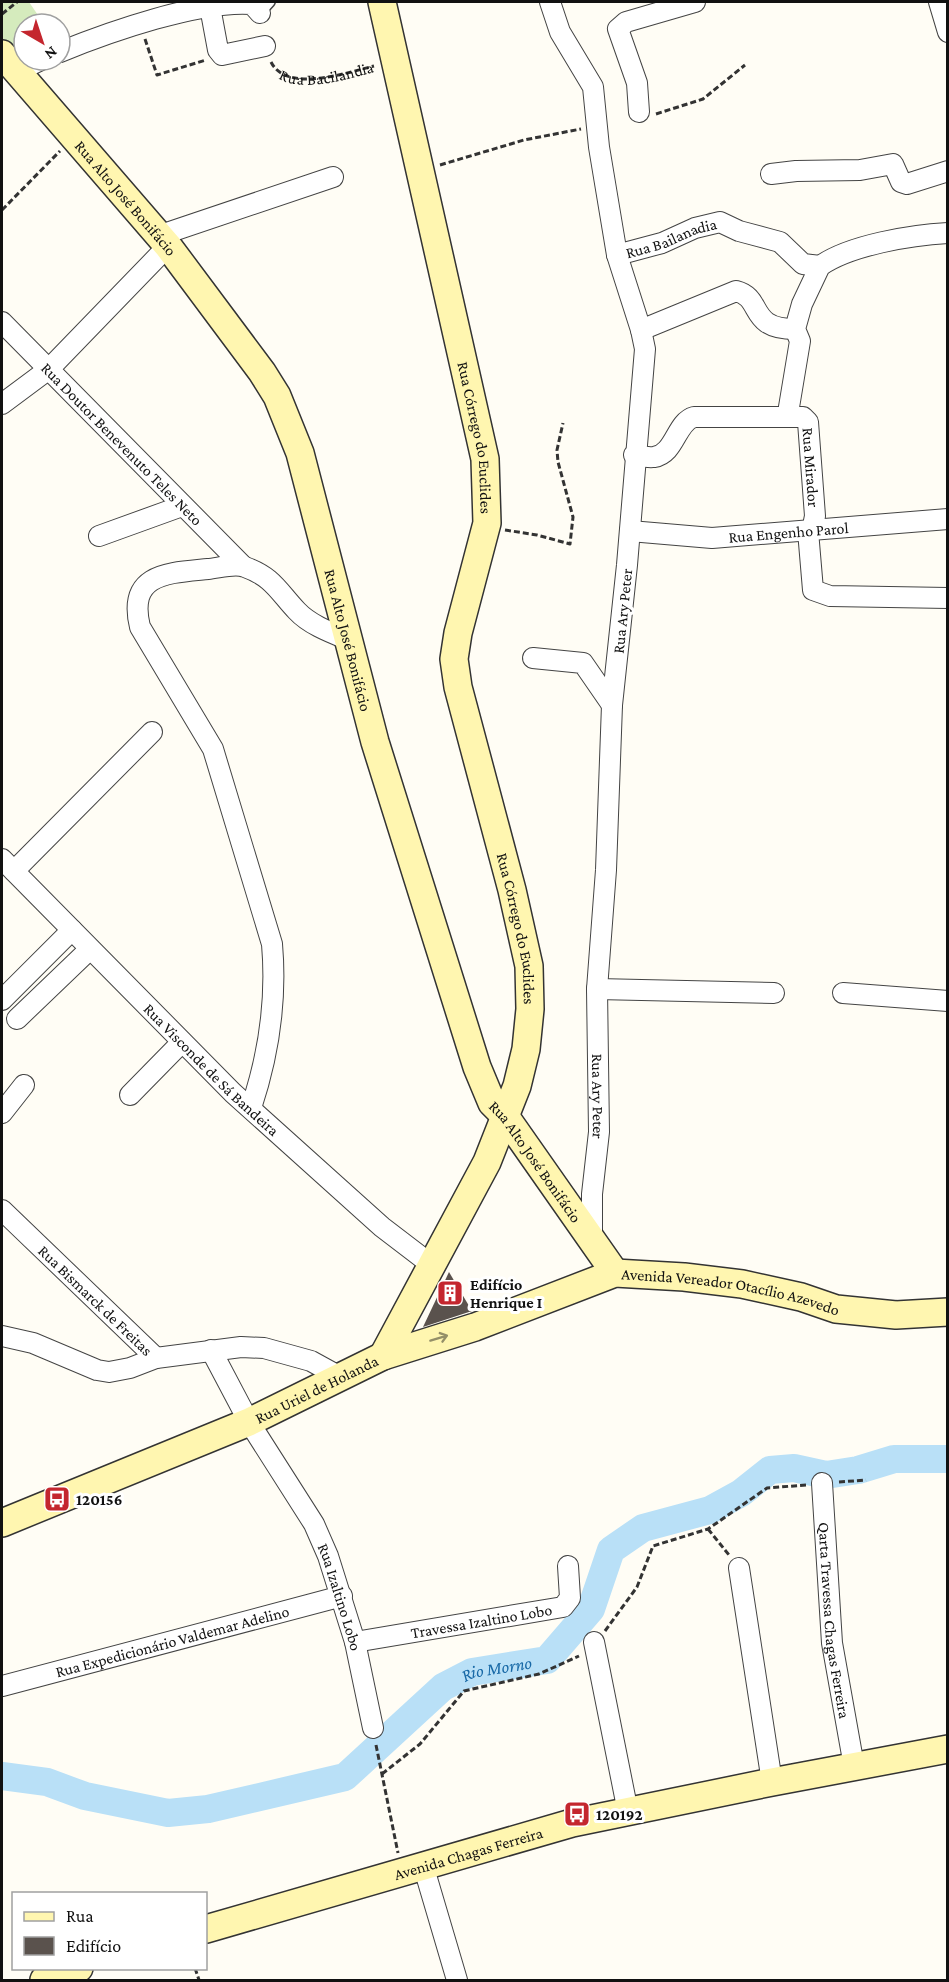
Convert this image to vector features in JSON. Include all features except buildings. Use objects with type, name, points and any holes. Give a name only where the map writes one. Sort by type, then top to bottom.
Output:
[{"type":"main road","name":"Rua Córrego do Euclides","points":[[382,2],[397,60],[418,171],[485,459],[488,500],[486,528],[458,633],[454,659],[458,687],[512,890],[529,966],[530,1009],[526,1049],[517,1086],[505,1116]]},
{"type":"main road","name":"Rua Alto José Bonifácio","points":[[27,72],[74,136],[163,241],[262,372],[277,396],[300,453],[375,742],[468,1041],[492,1103],[505,1116],[592,1237],[615,1273]]},
{"type":"main road","name":"Rua Uriel de Holanda","points":[[2,1523],[249,1422],[383,1356],[487,1162],[505,1116]]},
{"type":"main road","name":"Avenida Vereador Otacílio Azevedo","points":[[383,1356],[476,1327],[615,1273],[684,1277],[742,1284],[801,1297],[836,1309],[896,1316],[948,1312]]},
{"type":"main road","name":"Avenida Chagas Ferreira","points":[[207,1929],[572,1823],[772,1782],[853,1762],[947,1749]]},
{"type":"main road","points":[[44,1980],[73,1970]]},
{"type":"street","name":"Rua Ary Peter","points":[[550,2],[560,32],[590,78],[617,255],[641,330],[645,350],[634,455],[630,531],[612,705],[606,870],[597,989],[599,1132],[592,1194],[592,1237]]},
{"type":"street","points":[[639,112],[637,83],[622,46],[618,29],[644,8],[695,2]]},
{"type":"street","points":[[939,2],[947,26]]},
{"type":"street","points":[[72,48],[141,25],[210,7],[252,4],[265,7]]},
{"type":"street","points":[[210,7],[221,54],[266,46]]},
{"type":"street","points":[[771,174],[796,171],[860,170],[893,164],[901,182],[907,184],[948,171]]},
{"type":"street","points":[[2,404],[49,369],[163,241],[333,177]]},
{"type":"street","name":"Rua Bailanadia","points":[[617,255],[662,243],[720,222],[745,233],[780,242],[803,264],[820,266]]},
{"type":"street","points":[[820,266],[850,252],[902,240],[948,233]]},
{"type":"street","name":"Rua Mirador","points":[[820,266],[802,304],[795,329],[800,341],[791,385],[789,417],[803,417],[808,422],[815,516],[813,526],[808,531],[812,588],[819,594],[948,598]]},
{"type":"street","points":[[641,330],[736,291],[750,299],[759,318],[768,324],[795,329]]},
{"type":"street","name":"Rua Doutor Benevenuto Teles Neto","points":[[4,330],[49,369],[242,566]]},
{"type":"street","points":[[634,455],[658,455],[669,447],[685,422],[694,417],[789,417]]},
{"type":"street","points":[[99,536],[182,506]]},
{"type":"street","name":"Rua Engenho Parol","points":[[630,531],[712,538],[948,519]]},
{"type":"street","points":[[251,1108],[266,1065],[275,976],[272,944],[213,749],[140,627],[136,613],[138,600],[143,588],[152,579],[166,573],[242,566],[268,579],[308,619],[349,640]]},
{"type":"street","points":[[533,658],[583,663],[612,705]]},
{"type":"street","points":[[8,865],[152,732]]},
{"type":"street","name":"Rua Visconde de Sá Bandeira","points":[[8,865],[251,1108],[382,1227],[433,1266]]},
{"type":"street","points":[[2,1000],[72,930]]},
{"type":"street","points":[[17,1019],[90,949]]},
{"type":"street","points":[[597,989],[774,993]]},
{"type":"street","points":[[843,993],[948,1000]]},
{"type":"street","points":[[130,1095],[183,1042]]},
{"type":"street","points":[[2,1113],[24,1084]]},
{"type":"street","name":"Rua Bismarck de Freitas","points":[[2,1210],[156,1358],[211,1350],[264,1348],[310,1361],[342,1378]]},
{"type":"street","points":[[2,1336],[33,1343],[97,1370],[109,1372],[130,1368],[156,1358]]},
{"type":"street","name":"Rua Izaltino Lobo","points":[[211,1350],[249,1422],[314,1524],[342,1596],[355,1642],[373,1728]]},
{"type":"street","name":"Qarta Travessa Chagas Ferreira","points":[[822,1484],[832,1643],[853,1762]]},
{"type":"street","name":"Travessa Izaltino Lobo","points":[[355,1642],[563,1607],[570,1598],[568,1566]]},
{"type":"street","points":[[740,1568],[772,1782]]},
{"type":"street","name":"Rua Expedicionário Valdemar Adelino","points":[[2,1686],[342,1596]]},
{"type":"street","points":[[594,1642],[628,1812]]},
{"type":"street","points":[[412,1868],[457,1980]]},
{"type":"path","points":[[2,14],[17,2]]},
{"type":"path","points":[[141,25],[157,75],[221,54]]},
{"type":"path","name":"Rua Bacilandia","points":[[266,46],[276,69],[293,76],[310,79],[323,79],[397,60]]},
{"type":"path","points":[[639,112],[660,114],[703,99],[745,65]]},
{"type":"path","points":[[418,171],[524,140],[576,131],[597,123]]},
{"type":"path","points":[[2,210],[74,136]]},
{"type":"path","points":[[486,528],[537,535],[570,544],[573,517],[558,462],[563,423]]},
{"type":"path","points":[[382,1774],[420,1744],[464,1691],[539,1674],[579,1656],[605,1632],[637,1587],[653,1546],[708,1529],[767,1488],[866,1480]]},
{"type":"path","points":[[708,1529],[740,1568]]},
{"type":"path","points":[[373,1728],[382,1774],[412,1868]]},
{"type":"green space","points":[[2,2],[29,2],[36,12],[12,12],[12,49],[2,41]]},
{"type":"waterway","name":"Rio Morno","points":[[2,1776],[47,1782],[85,1796],[168,1813],[208,1809],[345,1777],[443,1687],[472,1672],[547,1660],[591,1609],[611,1550],[643,1528],[710,1510],[741,1493],[770,1470],[794,1468],[826,1475],[858,1470],[894,1459],[948,1459]]},
{"type":"place","name":"Edifício Henrique I","points":[[450,1293]]},
{"type":"place","name":"120156","points":[[57,1499]]},
{"type":"place","name":"120192","points":[[577,1814]]}]
